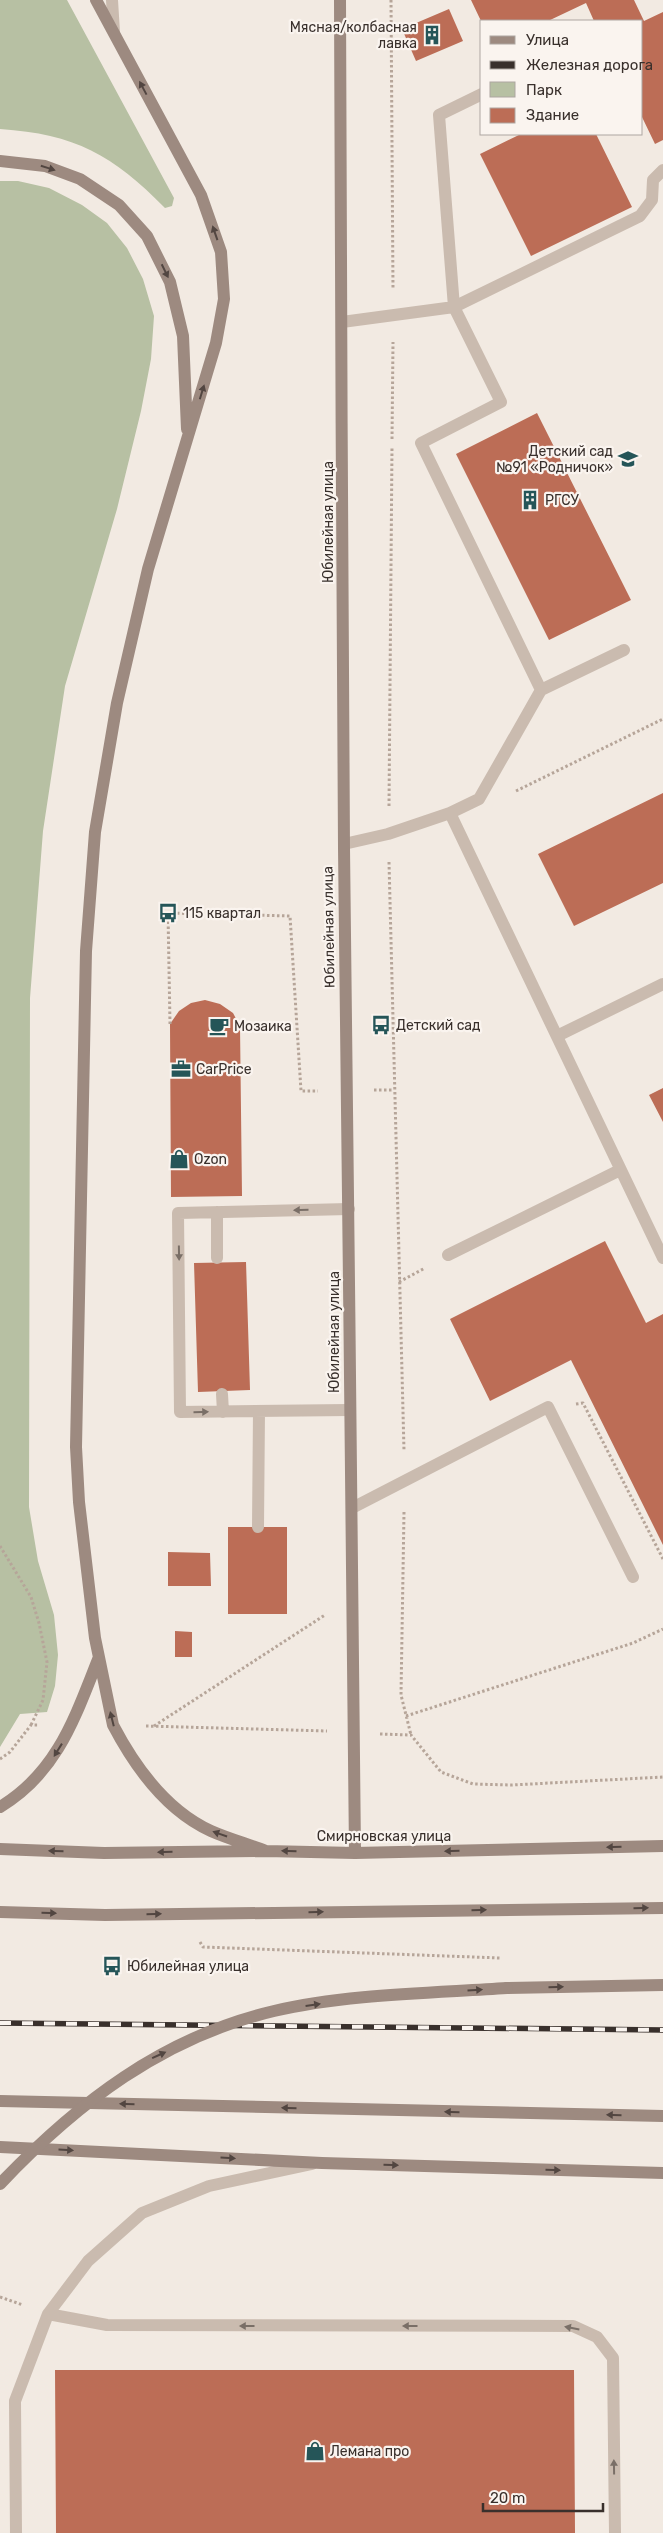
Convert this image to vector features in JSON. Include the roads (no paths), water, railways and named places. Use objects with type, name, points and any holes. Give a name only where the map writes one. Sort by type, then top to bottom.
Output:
[{"type":"main road","points":[[96,0],[202,195],[221,252],[224,299],[216,343],[148,569],[118,702],[95,832],[86,951],[76,1446],[78,1502],[99,1657],[113,1726],[140,1771],[173,1806],[210,1831],[266,1850]]},
{"type":"main road","name":"Юбилейная улица","points":[[340,0],[344,844],[349,1209],[349,1410],[354,1507],[355,1853]]},
{"type":"main road","points":[[0,161],[45,166],[80,179],[119,205],[148,236],[170,282],[184,336],[188,438]]},
{"type":"main road","points":[[0,1807],[39,1776],[58,1751],[71,1726],[99,1657]]},
{"type":"main road","name":"Смирновская улица","points":[[0,1849],[104,1853],[266,1850],[355,1853],[663,1846]]},
{"type":"main road","points":[[0,1912],[105,1915],[663,1908]]},
{"type":"main road","points":[[0,2184],[34,2149],[86,2104],[150,2059],[214,2030],[274,2011],[346,2000],[429,1993],[507,1988],[663,1985]]},
{"type":"main road","points":[[0,2102],[663,2116]]},
{"type":"main road","points":[[0,2146],[322,2162],[663,2174]]},
{"type":"lane","points":[[112,0],[114,32]]},
{"type":"lane","points":[[480,95],[439,115],[454,307],[501,402],[421,443],[542,690]]},
{"type":"lane","points":[[342,322],[454,307],[640,216],[652,200],[653,180],[663,170]]},
{"type":"lane","points":[[344,844],[388,834],[450,813],[479,799],[542,690],[624,650]]},
{"type":"lane","points":[[450,813],[663,1258]]},
{"type":"lane","points":[[557,1036],[663,984]]},
{"type":"lane","points":[[448,1256],[620,1170]]},
{"type":"lane","points":[[349,1209],[178,1213],[180,1412],[349,1410]]},
{"type":"lane","points":[[217,1212],[217,1258]]},
{"type":"lane","points":[[222,1394],[223,1412]]},
{"type":"lane","points":[[354,1507],[548,1407],[633,1577]]},
{"type":"lane","points":[[258,1527],[259,1411]]},
{"type":"lane","points":[[16,2533],[15,2401],[48,2314],[88,2261],[142,2213],[209,2186],[322,2162]]},
{"type":"lane","points":[[48,2314],[107,2325],[573,2326],[597,2337],[613,2358],[615,2533]]},
{"type":"railway","points":[[0,2023],[663,2030]]},
{"type":"place","name":"Мясная/колбасная лавка","points":[[432,35]]},
{"type":"place","name":"Детский сад №91 «Родничок»","points":[[628,459]]},
{"type":"place","name":"РГСУ","points":[[530,500]]},
{"type":"place","name":"115 квартал","points":[[168,913]]},
{"type":"place","name":"Детский сад","points":[[381,1025]]},
{"type":"place","name":"Мозаика","points":[[219,1026]]},
{"type":"place","name":"CarPrice","points":[[181,1069]]},
{"type":"place","name":"Ozon","points":[[179,1159]]},
{"type":"place","name":"Юбилейная улица","points":[[112,1966]]},
{"type":"place","name":"Лемана про","points":[[315,2451]]}]
